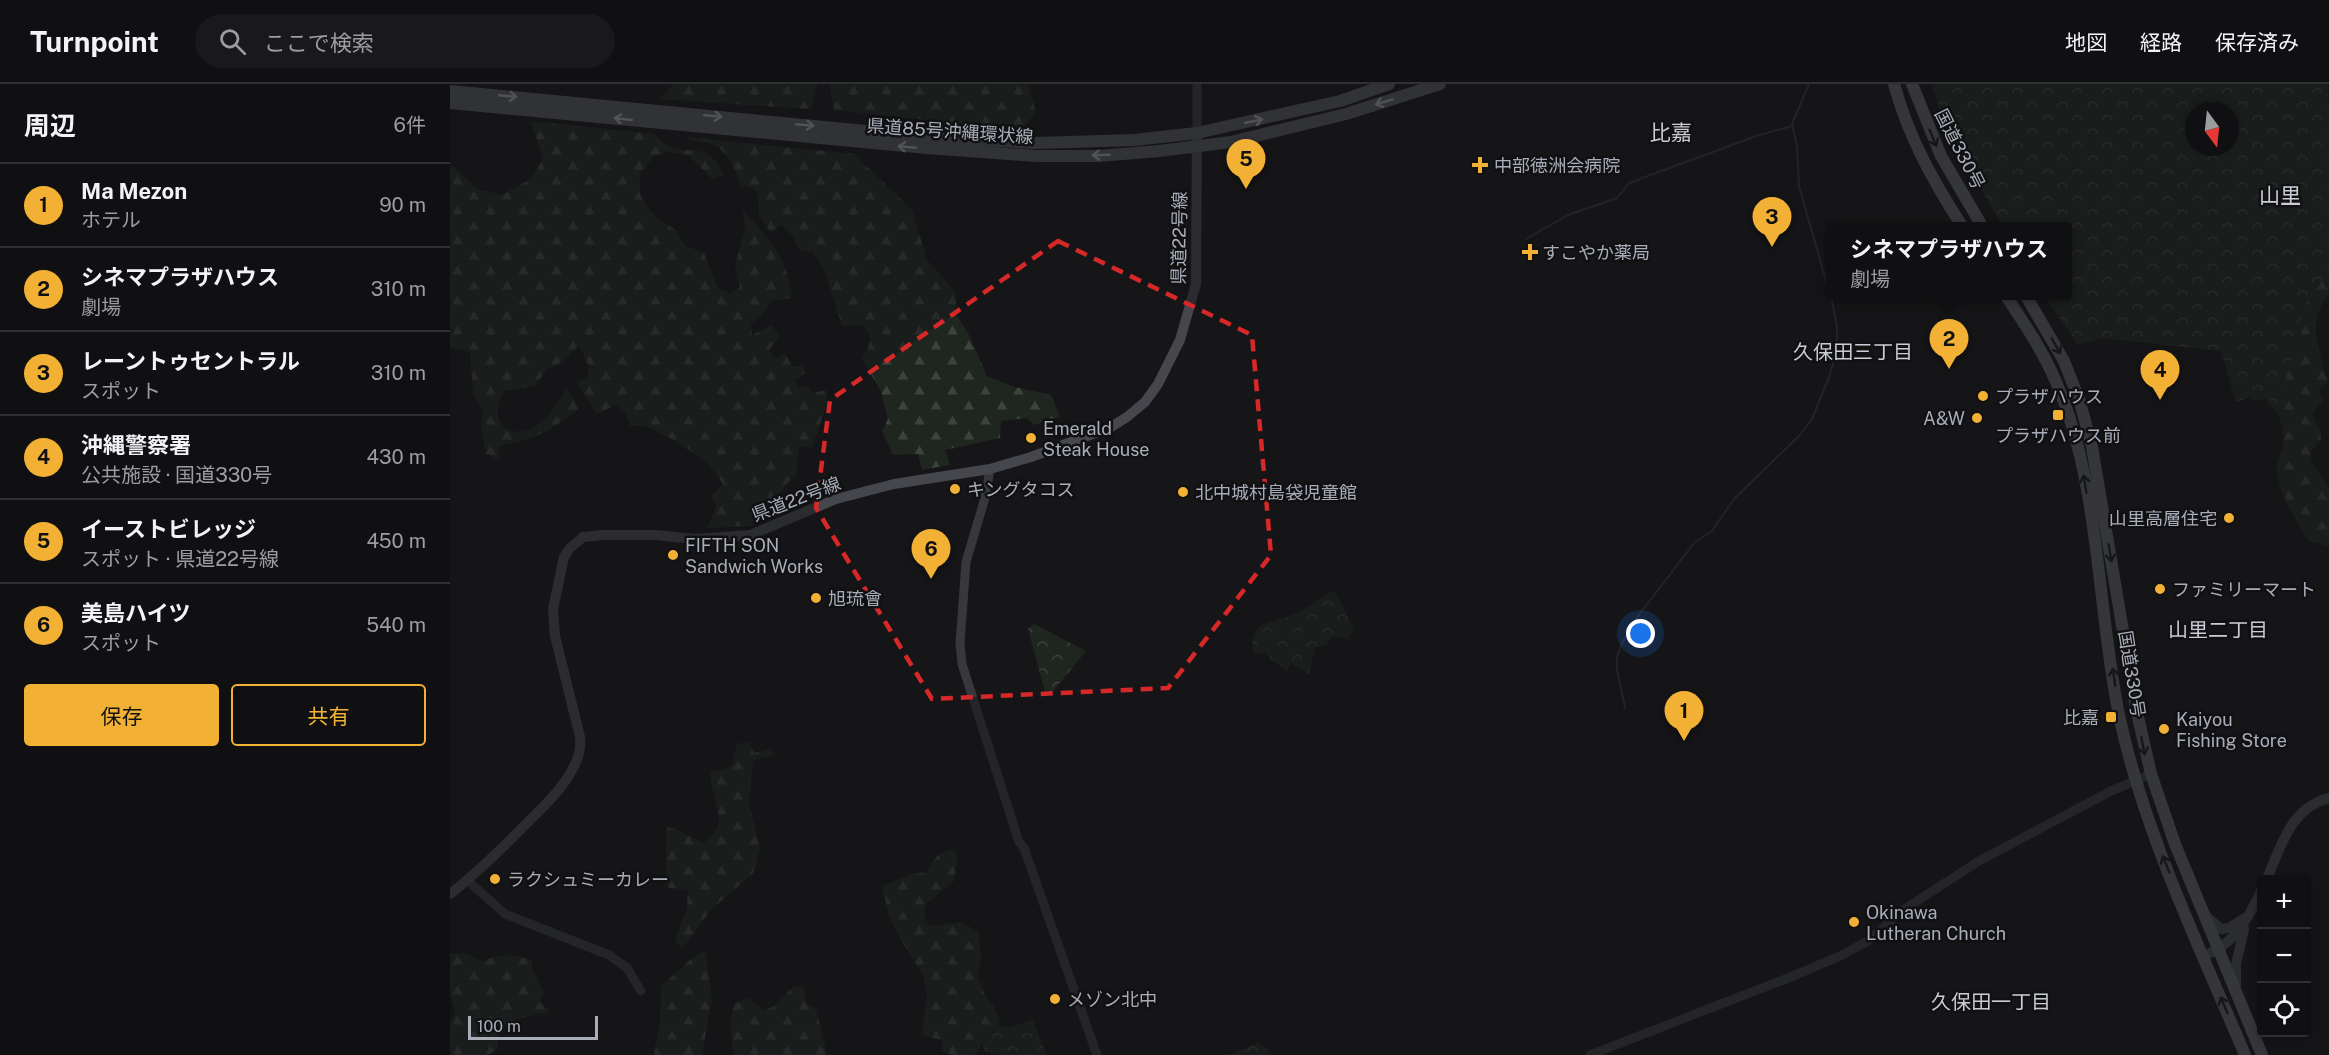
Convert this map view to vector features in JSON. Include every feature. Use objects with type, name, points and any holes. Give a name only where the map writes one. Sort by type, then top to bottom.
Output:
[{"type":"highway","name":"国道330号","points":[[1894,84],[1914,143],[1960,222]]},
{"type":"highway","name":"国道330号","points":[[1912,84],[1941,156],[1980,222]]},
{"type":"highway","name":"国道330号","points":[[2009,300],[2042,353],[2056,382],[2079,455],[2119,714],[2137,780],[2160,848],[2245,1055]]},
{"type":"highway","name":"国道330号","points":[[2028,300],[2064,362],[2080,402],[2092,447],[2136,708],[2151,774],[2217,950],[2262,1055]]},
{"type":"main road","name":"県道85号沖縄環状線","points":[[450,103],[928,137],[1036,143],[1098,142],[1197,133],[1340,101],[1389,84]]},
{"type":"main road","name":"県道85号沖縄環状線","points":[[746,125],[927,148],[1036,156],[1098,156],[1197,147],[1301,126],[1440,84]]},
{"type":"main road","name":"県道85号沖縄環状線","points":[[450,91],[680,119]]},
{"type":"main road","name":"県道22号線","points":[[450,894],[544,806],[563,784],[578,759],[581,749],[580,737],[555,636],[553,609],[561,564],[570,548],[584,537],[603,535],[655,535],[694,539],[750,535],[836,499],[894,484],[990,469],[1031,457],[1112,427],[1145,402],[1158,384],[1180,340],[1196,284],[1197,133]]},
{"type":"main road","points":[[2268,875],[2289,828],[2298,815],[2315,802],[2329,798]]},
{"type":"main road","points":[[2204,956],[2217,950],[2235,936],[2257,899]]},
{"type":"main road","points":[[2202,911],[2221,929],[2239,924],[2250,914]]},
{"type":"main road","points":[[2237,996],[2237,957],[2250,914]]},
{"type":"street","points":[[1197,84],[1197,133]]},
{"type":"street","points":[[990,469],[985,498],[966,562],[960,623],[962,664],[1019,842],[1024,848],[1096,1055]]},
{"type":"street","points":[[1590,1055],[1840,956],[1868,941],[1903,910],[1979,861],[2111,791],[2151,774]]},
{"type":"street","points":[[467,880],[505,914],[609,955],[627,968],[641,991]]},
{"type":"highlighted area","points":[[1058,241],[1252,335],[1271,555],[1168,688],[932,699],[816,508],[830,400]]},
{"type":"green space","points":[[673,84],[817,84],[817,86],[811,109],[660,99]]},
{"type":"green space","points":[[829,84],[1028,84],[1036,112],[1024,127],[985,126],[834,110]]},
{"type":"green space","points":[[1932,84],[2328,84],[2329,270],[2308,300],[2278,406],[2262,393],[2236,402],[2221,351],[2102,338],[2078,345],[2048,300],[2072,300],[2072,222],[2001,222],[1947,133]]},
{"type":"green space","points":[[2329,100],[2329,294],[2322,304],[2316,325],[2318,347],[2328,381],[2319,391],[2323,400],[2312,414],[2320,431],[2321,440],[2311,452],[2311,461],[2329,488],[2329,546],[2309,541],[2288,506],[2278,478],[2277,468],[2283,445],[2280,419],[2274,408],[2264,399],[2251,401],[2240,370]]},
{"type":"green space","points":[[531,121],[654,134],[669,146],[701,152],[712,158],[724,175],[712,179],[688,155],[668,152],[653,157],[640,174],[640,195],[654,216],[677,231],[684,245],[704,253],[718,288],[731,294],[740,287],[735,266],[745,228],[743,209],[775,249],[786,270],[792,298],[772,301],[761,317],[751,323],[752,335],[772,325],[779,337],[770,349],[774,359],[785,353],[792,367],[803,365],[805,373],[795,380],[799,388],[807,386],[811,393],[827,390],[827,404],[812,447],[799,447],[796,475],[782,491],[778,512],[751,526],[708,528],[716,506],[711,496],[723,484],[709,464],[676,441],[645,426],[630,426],[625,412],[616,405],[597,414],[577,383],[587,377],[589,367],[579,345],[563,362],[547,369],[535,386],[504,391],[499,404],[498,417],[505,428],[517,432],[531,429],[550,413],[567,389],[579,408],[542,433],[499,446],[498,459],[486,454],[481,429],[483,410],[473,394],[470,352],[450,348],[450,164],[477,189],[502,195],[532,178],[543,159]]},
{"type":"green space","points":[[686,137],[854,154],[912,210],[927,260],[956,292],[956,314],[968,333],[987,376],[1015,387],[1051,395],[1060,417],[1034,425],[1027,418],[1001,421],[1000,438],[945,450],[950,465],[922,470],[918,454],[893,455],[882,431],[888,419],[881,392],[862,358],[870,342],[866,330],[862,325],[842,326],[825,272],[813,252],[799,250],[793,236],[781,224],[771,234],[759,214],[758,195],[753,188],[740,185],[732,164],[724,152],[712,144],[692,141]]},
{"type":"green space","points":[[1334,590],[1354,628],[1348,639],[1332,637],[1326,646],[1315,647],[1309,674],[1291,664],[1287,671],[1271,660],[1266,652],[1253,654],[1253,636],[1259,628],[1296,613]]},
{"type":"green space","points":[[1034,624],[1086,651],[1050,695],[1045,692],[1028,629]]},
{"type":"green space","points":[[749,742],[754,753],[771,749],[774,755],[753,761],[749,804],[760,848],[753,873],[711,910],[682,949],[675,940],[687,908],[688,889],[669,888],[666,883],[666,827],[704,843],[716,830],[719,822],[711,772],[732,765],[737,744]]},
{"type":"green space","points":[[955,849],[957,860],[954,881],[926,904],[924,917],[930,926],[961,922],[979,932],[981,960],[977,976],[1001,1022],[991,1030],[975,1055],[951,1055],[942,1051],[942,1040],[922,1035],[927,994],[923,976],[889,916],[882,886],[912,874],[927,872],[937,856],[944,851]]},
{"type":"green space","points":[[705,950],[712,999],[702,1055],[654,1055],[660,1023],[661,986],[691,959]]},
{"type":"green space","points":[[464,953],[482,961],[507,955],[532,960],[532,969],[544,992],[540,1002],[550,1012],[521,1018],[507,1024],[499,1034],[498,1049],[488,1055],[450,1055],[450,1022],[455,1009],[450,995],[450,954]]},
{"type":"green space","points":[[794,986],[804,987],[806,1004],[816,1009],[827,1055],[733,1055],[730,1021],[734,1004],[748,998],[764,1010],[769,1009]]},
{"type":"green space","points":[[1033,1020],[1046,1055],[998,1055],[984,1051],[980,1030],[994,1024],[1005,1028]]},
{"type":"green space","points":[[1259,1043],[1267,1048],[1270,1055],[1227,1055]]},
{"type":"waterway","points":[[1809,84],[1792,124],[1797,146],[1799,186],[1826,281]]},
{"type":"waterway","points":[[1526,239],[1568,215],[1617,198],[1629,183],[1756,136],[1792,126]]},
{"type":"waterway","points":[[1625,708],[1617,670],[1617,657],[1622,643],[1638,616],[1695,542],[1712,531],[1734,499],[1799,436],[1812,419],[1837,350],[1837,326],[1832,300]]},
{"type":"place","name":"中部徳洲会病院","points":[[1480,165]]},
{"type":"place","name":"イーストビレッジ","points":[[1246,189]]},
{"type":"place","name":"レーントゥセントラル","points":[[1772,247]]},
{"type":"place","name":"すこやか薬局","points":[[1530,252]]},
{"type":"place","name":"シネマプラザハウス","points":[[1949,369]]},
{"type":"place","name":"プラザハウス","points":[[1983,396]]},
{"type":"place","name":"沖縄警察署","points":[[2160,400]]},
{"type":"place","name":"プラザハウス前","points":[[2058,415]]},
{"type":"place","name":"A&W","points":[[1977,418]]},
{"type":"place","name":"Emerald Steak House","points":[[1031,438]]},
{"type":"place","name":"キングタコス","points":[[955,489]]},
{"type":"place","name":"北中城村島袋児童館","points":[[1183,492]]},
{"type":"place","name":"山里高層住宅","points":[[2229,518]]},
{"type":"place","name":"FIFTH SON Sandwich Works","points":[[673,555]]},
{"type":"place","name":"美島ハイツ","points":[[931,579]]},
{"type":"place","name":"ファミリーマート","points":[[2160,589]]},
{"type":"place","name":"旭琉會","points":[[816,598]]},
{"type":"place","name":"比嘉","points":[[2111,717]]},
{"type":"place","name":"Kaiyou Fishing Store","points":[[2164,729]]},
{"type":"place","name":"Ma Mezon","points":[[1684,741]]},
{"type":"place","name":"ラクシュミーカレー","points":[[495,879]]},
{"type":"place","name":"Okinawa Lutheran Church","points":[[1854,922]]},
{"type":"place","name":"メゾン北中","points":[[1055,999]]},
{"type":"district","name":"比嘉","points":[[1671,132]]},
{"type":"district","name":"山里","points":[[2280,195]]},
{"type":"district","name":"久保田三丁目","points":[[1853,352]]},
{"type":"district","name":"山里二丁目","points":[[2218,630]]},
{"type":"district","name":"久保田一丁目","points":[[1991,1002]]}]
